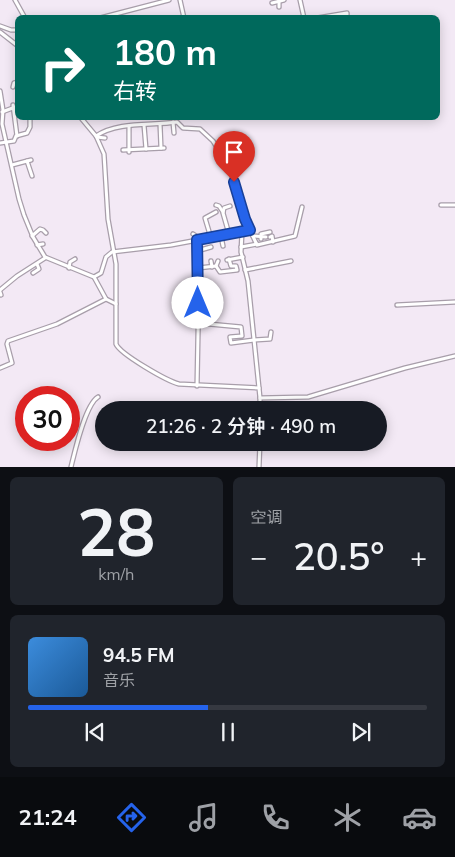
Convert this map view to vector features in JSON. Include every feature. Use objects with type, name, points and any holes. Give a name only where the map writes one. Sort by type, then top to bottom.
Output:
[{"type":"street","points":[[15,0],[23,15]]},
{"type":"street","points":[[112,15],[169,0]]},
{"type":"street","points":[[180,0],[183,15]]},
{"type":"street","points":[[272,3],[284,0]]},
{"type":"street","points":[[300,0],[303,15]]},
{"type":"street","points":[[279,1],[279,7]]},
{"type":"street","points":[[335,15],[347,13],[347,15]]},
{"type":"street","points":[[0,26],[15,30]]},
{"type":"street","points":[[0,32],[15,44]]},
{"type":"street","points":[[13,87],[15,83]]},
{"type":"street","points":[[0,92],[2,124],[14,166],[24,215],[33,235],[46,258],[94,277],[106,299],[116,304]]},
{"type":"street","points":[[2,111],[15,106]]},
{"type":"street","points":[[16,120],[17,136]]},
{"type":"street","points":[[0,143],[15,140],[17,136],[28,132],[30,120]]},
{"type":"street","points":[[83,120],[97,137],[104,154],[108,219],[114,252],[117,348],[171,382],[197,386],[259,388]]},
{"type":"street","points":[[97,137],[102,132],[119,126],[144,126],[173,122],[178,123],[184,129],[200,129],[213,141],[229,167],[245,219],[253,236],[254,246]]},
{"type":"street","points":[[173,122],[174,133]]},
{"type":"street","points":[[123,150],[163,148],[160,124]]},
{"type":"street","points":[[128,126],[129,151]]},
{"type":"street","points":[[144,126],[146,149]]},
{"type":"street","points":[[97,137],[105,138]]},
{"type":"street","points":[[14,166],[29,161],[32,176]]},
{"type":"street","points":[[216,205],[223,212],[229,234]]},
{"type":"street","points":[[441,205],[455,205]]},
{"type":"street","points":[[223,212],[224,208],[230,206]]},
{"type":"street","points":[[241,247],[254,246],[295,236],[302,207]]},
{"type":"street","points":[[210,238],[205,218],[216,212]]},
{"type":"street","points":[[33,235],[40,229],[46,232]]},
{"type":"street","points":[[94,277],[101,273],[106,257],[112,252],[171,245],[251,230]]},
{"type":"street","points":[[242,232],[241,247],[260,398],[308,397],[405,368],[455,356]]},
{"type":"street","points":[[260,238],[262,233],[270,232]]},
{"type":"street","points":[[193,234],[197,240],[198,268],[197,386]]},
{"type":"street","points":[[33,235],[40,236]]},
{"type":"street","points":[[221,236],[223,246]]},
{"type":"street","points":[[253,236],[260,238],[272,236],[273,242]]},
{"type":"street","points":[[38,244],[44,244]]},
{"type":"street","points":[[197,251],[211,247]]},
{"type":"street","points":[[216,266],[220,272],[237,270],[236,266],[231,266],[228,260],[243,257]]},
{"type":"street","points":[[1,291],[46,258]]},
{"type":"street","points":[[69,268],[70,262],[75,259]]},
{"type":"street","points":[[211,261],[212,266]]},
{"type":"street","points":[[216,266],[218,261]]},
{"type":"street","points":[[245,270],[291,261]]},
{"type":"street","points":[[33,273],[38,269],[36,264]]},
{"type":"street","points":[[198,268],[216,266]]},
{"type":"street","points":[[0,368],[12,363],[7,344],[8,341],[57,324],[106,299]]},
{"type":"street","points":[[397,305],[455,302]]},
{"type":"street","points":[[198,323],[241,327],[242,342]]},
{"type":"street","points":[[242,336],[230,337],[231,342],[270,339],[271,332]]},
{"type":"street","points":[[71,467],[87,411],[94,399],[98,397]]},
{"type":"street","points":[[259,467],[260,451]]},
{"type":"route","points":[[198,303],[197,240],[250,230],[234,182]]}]
